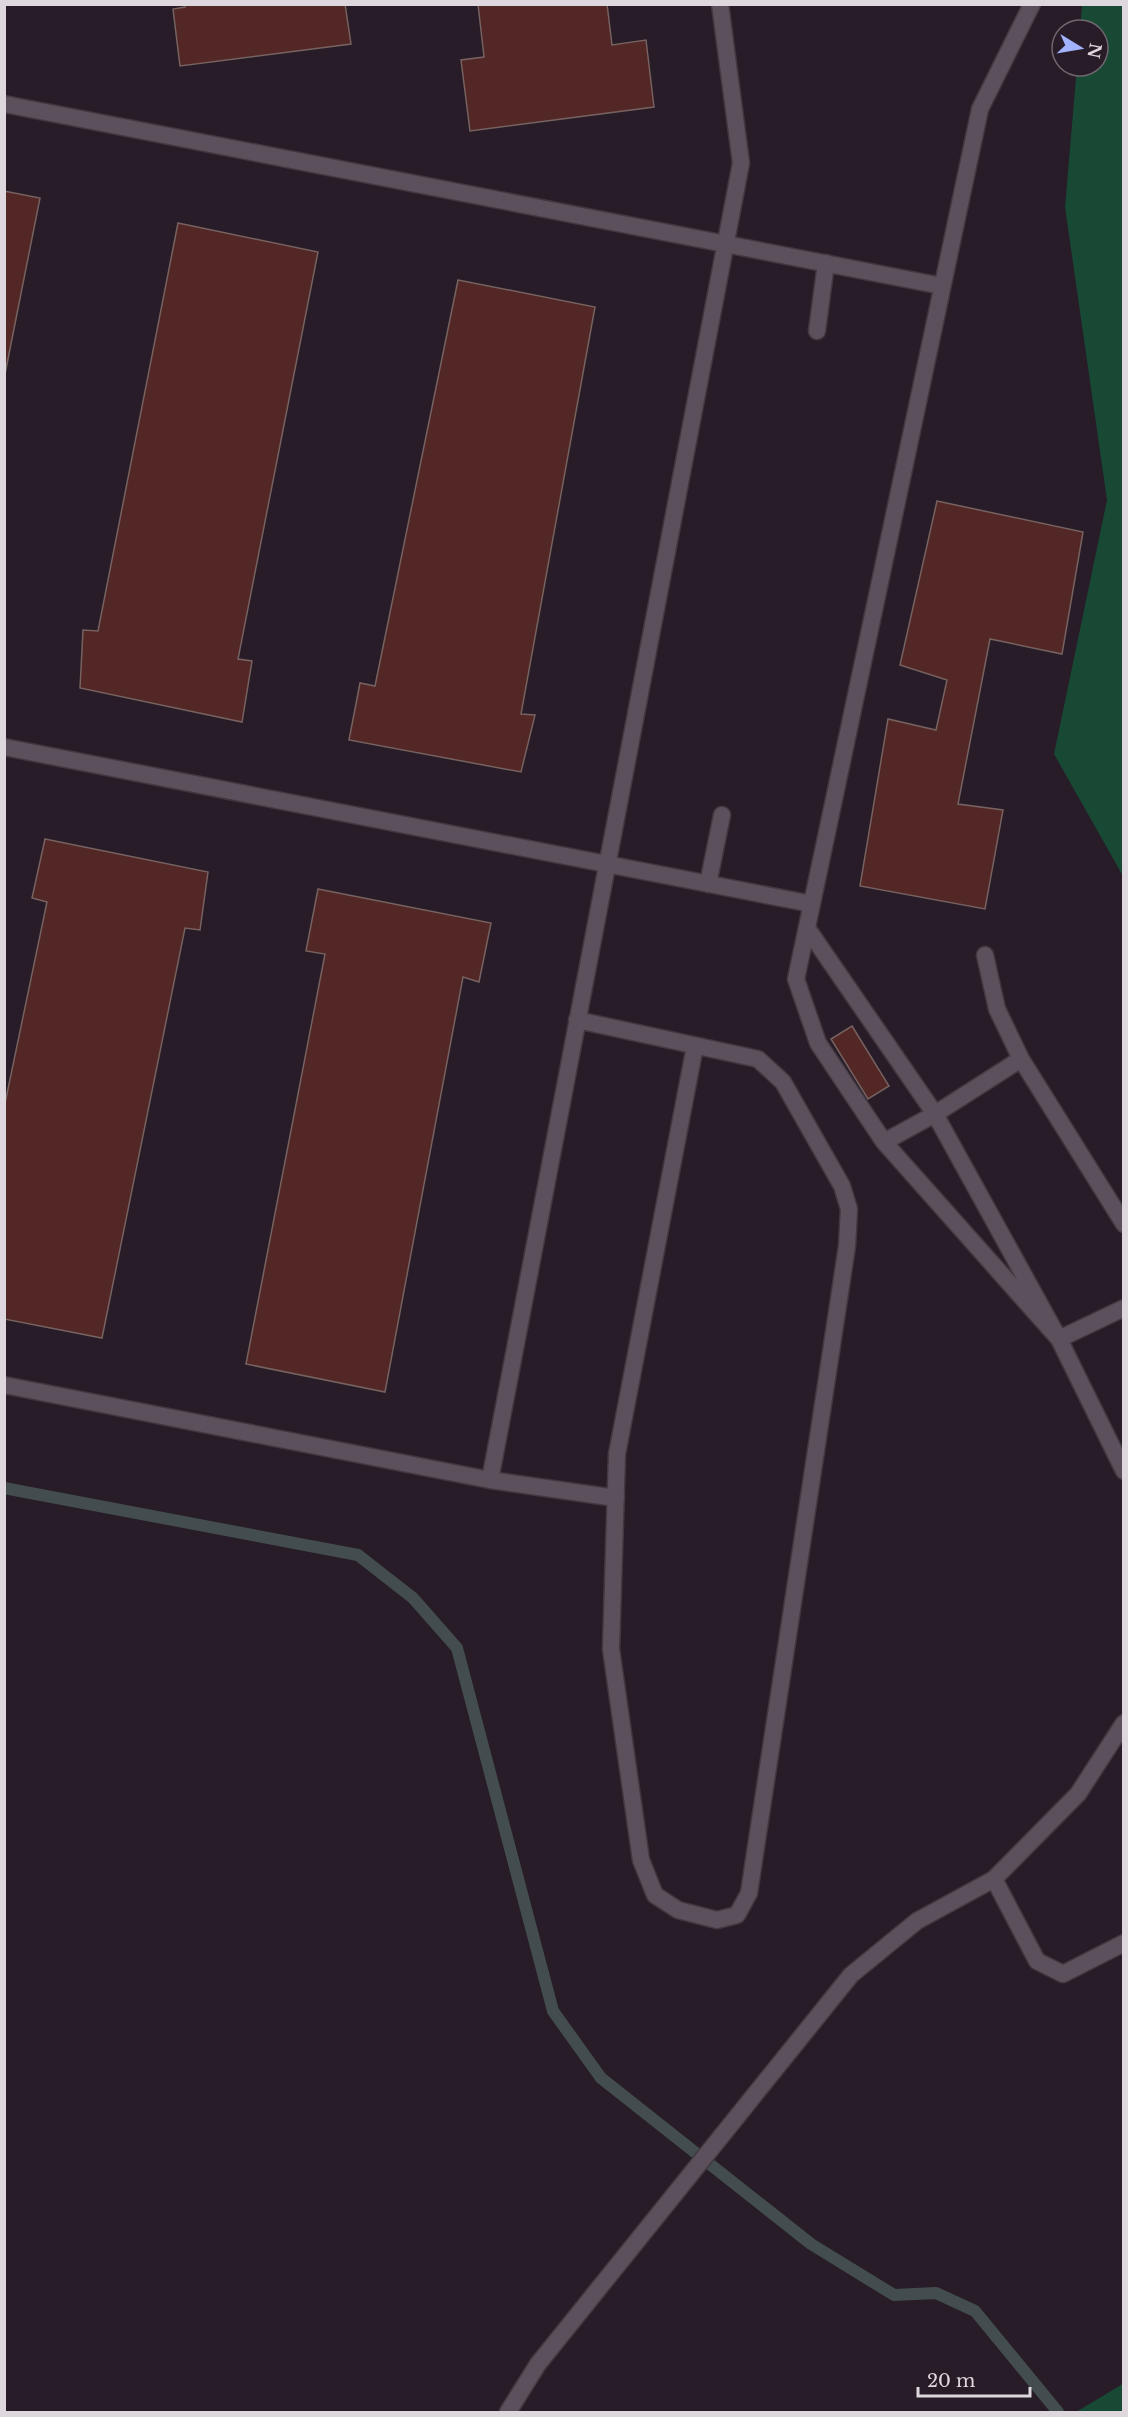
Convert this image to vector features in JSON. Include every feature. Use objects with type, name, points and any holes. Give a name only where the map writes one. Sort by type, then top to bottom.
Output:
[{"type":"lane","points":[[490,1479],[741,163],[720,4]]},
{"type":"lane","points":[[1032,4],[980,109],[796,979],[818,1043],[884,1143],[1059,1339]]},
{"type":"lane","points":[[4,104],[942,286]]},
{"type":"lane","points":[[817,331],[826,263]]},
{"type":"lane","points":[[4,747],[812,904]]},
{"type":"lane","points":[[708,884],[722,815]]},
{"type":"lane","points":[[807,928],[935,1114],[1059,1339],[1124,1470]]},
{"type":"lane","points":[[985,955],[997,1008],[1021,1059],[1124,1224]]},
{"type":"lane","points":[[577,1020],[758,1059],[783,1082],[842,1186],[849,1209],[845,1258],[749,1893],[737,1915],[717,1920],[678,1910],[655,1895],[641,1860],[611,1650],[617,1454],[695,1046]]},
{"type":"lane","points":[[884,1143],[935,1114],[1021,1059]]},
{"type":"lane","points":[[1059,1339],[1124,1308]]},
{"type":"lane","points":[[4,1385],[490,1479],[616,1498]]},
{"type":"lane","points":[[508,2412],[538,2364],[851,1975],[917,1921],[994,1879],[1078,1794],[1124,1723]]},
{"type":"lane","points":[[994,1879],[1037,1961],[1064,1974],[1124,1943]]},
{"type":"green space","points":[[1082,5],[1124,5],[1123,876],[1054,754],[1107,500],[1065,207],[1076,78],[1110,78],[1110,18],[1081,18]]},
{"type":"green space","points":[[1123,2382],[1123,2412],[1076,2412],[1121,2385]]},
{"type":"building","points":[[185,4],[345,4],[351,44],[180,66],[173,9],[185,7]]},
{"type":"building","points":[[478,4],[607,4],[612,45],[646,40],[654,107],[470,131],[461,60],[484,57]]},
{"type":"building","points":[[4,191],[40,198],[4,379]]},
{"type":"building","points":[[178,223],[318,252],[238,659],[252,661],[242,722],[80,688],[83,630],[98,631]]},
{"type":"building","points":[[458,280],[595,307],[521,714],[535,715],[521,772],[349,740],[360,683],[375,686]]},
{"type":"building","points":[[937,501],[1083,532],[1062,654],[990,639],[958,804],[1003,810],[985,909],[860,886],[888,719],[936,730],[947,680],[900,665]]},
{"type":"building","points":[[45,839],[208,872],[200,930],[185,928],[102,1338],[4,1319],[4,1108],[47,902],[32,898]]},
{"type":"building","points":[[318,889],[491,923],[479,982],[463,977],[385,1392],[246,1364],[325,954],[306,951]]},
{"type":"building","points":[[852,1026],[889,1086],[868,1099],[831,1039]]},
{"type":"waterway","points":[[4,1488],[358,1555],[413,1598],[457,1648],[553,2011],[601,2078],[811,2244],[894,2295],[936,2293],[975,2311],[1058,2412]]}]
